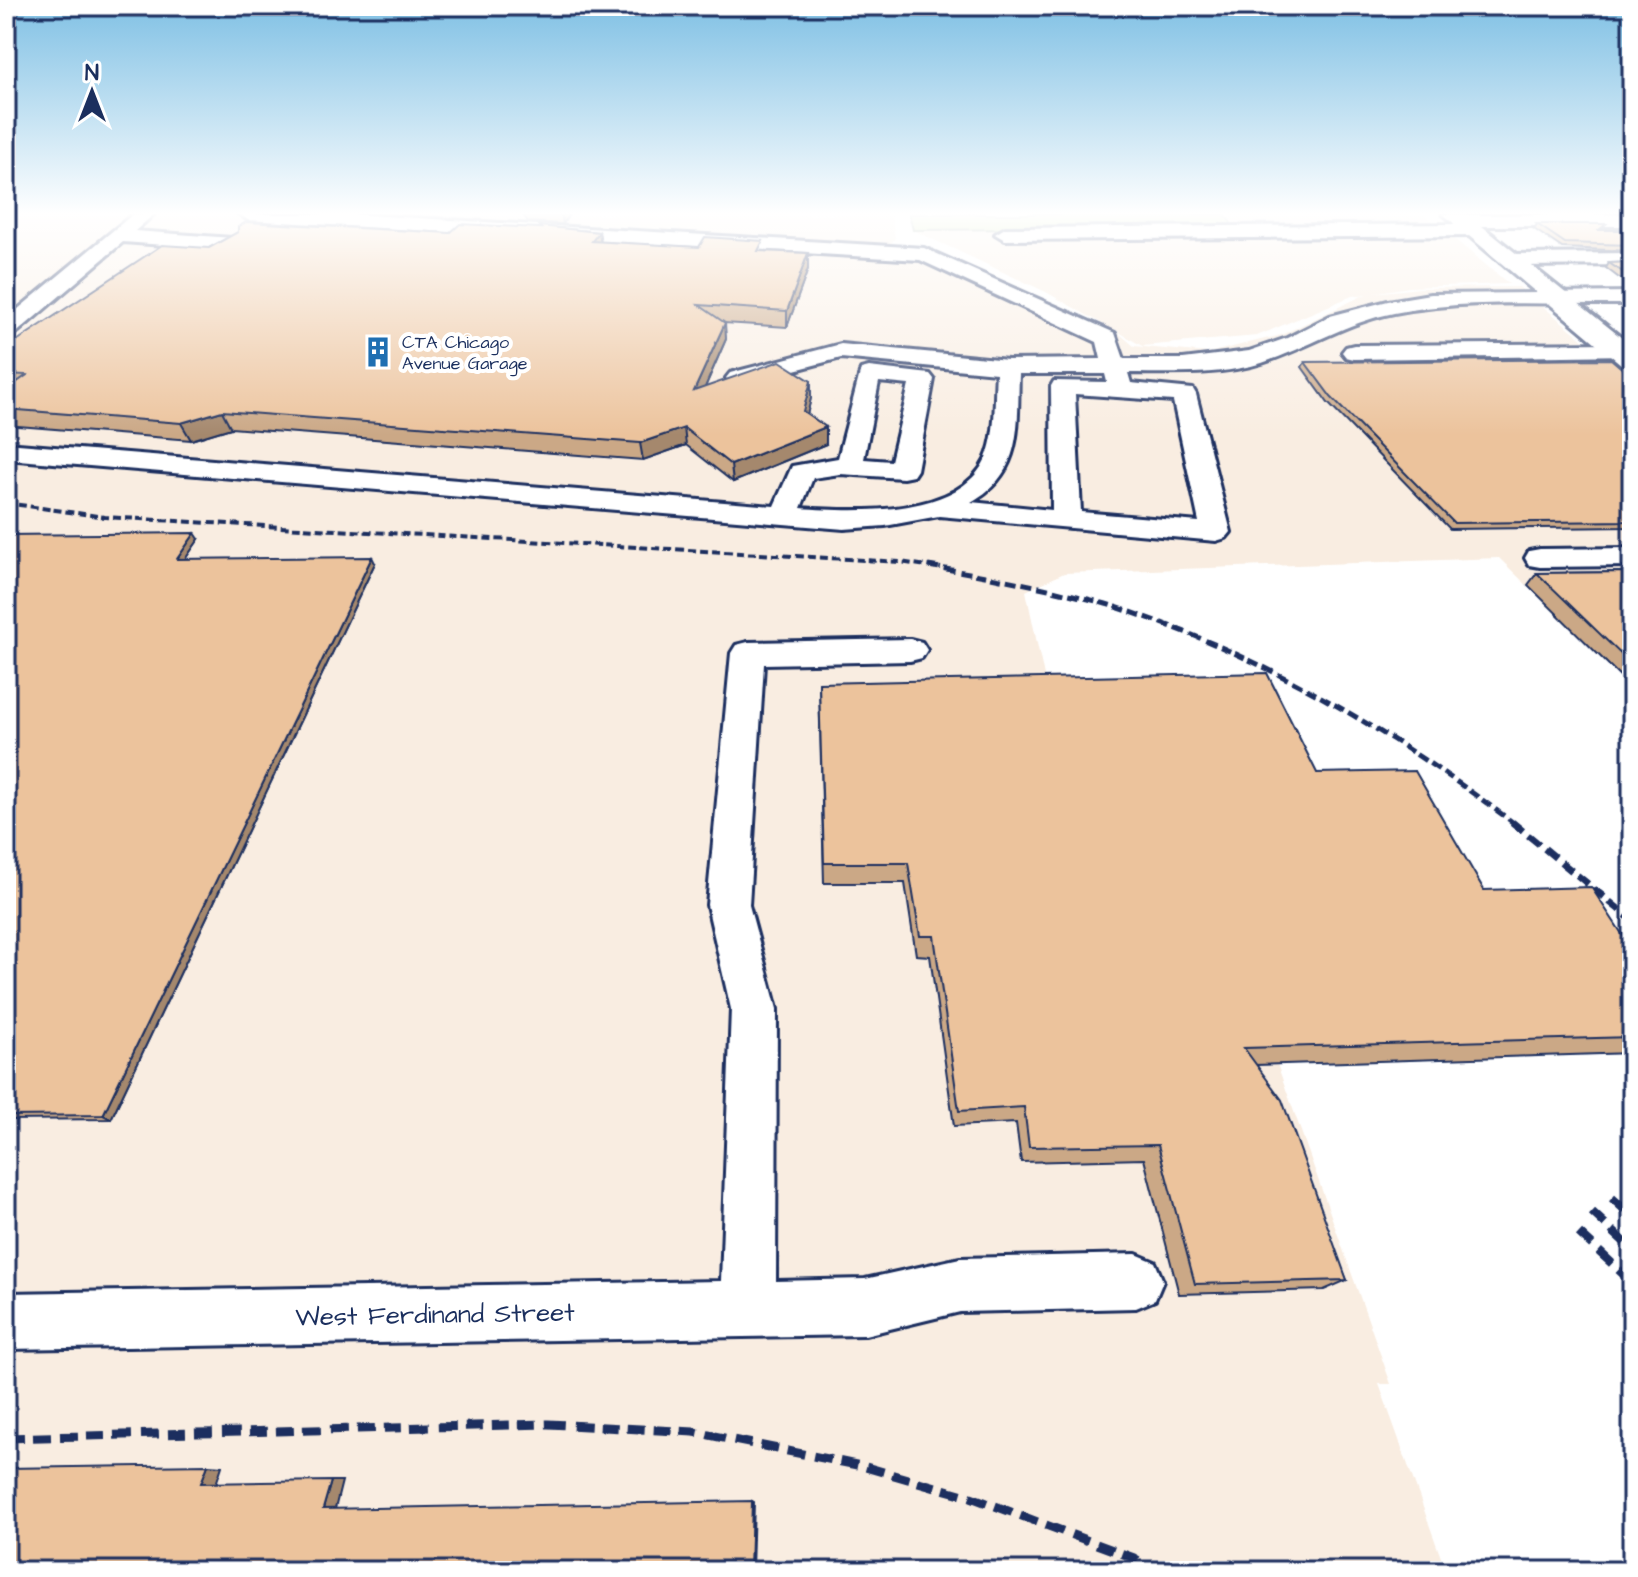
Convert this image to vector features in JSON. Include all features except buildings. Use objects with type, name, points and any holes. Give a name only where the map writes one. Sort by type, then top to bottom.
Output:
[{"type":"main road","points":[[1544,288],[1625,349]]},
{"type":"street","points":[[6,330],[57,288]]},
{"type":"street","points":[[997,288],[1107,338],[1119,378]]},
{"type":"street","points":[[1067,520],[1063,386],[1253,358],[1295,343],[1338,321],[1388,307],[1430,300],[1632,298]]},
{"type":"street","points":[[1354,352],[1625,349]]},
{"type":"street","points":[[734,379],[841,351],[1119,378],[1184,394],[1216,532],[937,507]]},
{"type":"street","points":[[6,451],[875,520],[906,516],[937,507],[985,480],[1000,458],[1008,367]]},
{"type":"street","points":[[784,515],[802,472],[849,467]]},
{"type":"street","points":[[1540,558],[1632,557]]},
{"type":"street","points":[[748,1309],[754,1009],[728,905],[748,653],[910,650]]},
{"type":"street","name":"West Ferdinand Street","points":[[6,1321],[865,1307],[960,1285],[1136,1281]]},
{"type":"shaded area","points":[[6,288],[1019,288],[1108,327],[1037,288],[1405,288],[1373,293],[1420,288],[1520,288],[1632,379],[1632,688],[1499,558],[1064,573],[1026,591],[1049,700],[1302,794],[1463,910],[1632,1053],[1277,1064],[1391,1384],[1379,1384],[1444,1566],[1218,1571],[6,1571]],"holes":[[[1366,294],[1281,335],[1208,353],[1134,346],[1114,329],[1142,346],[1257,336],[1352,296]]]},
{"type":"railway","points":[[6,503],[105,517],[900,562],[931,567]]},
{"type":"railway","points":[[931,567],[941,568]]},
{"type":"railway","points":[[931,567],[1018,582],[1106,604],[1215,645],[1320,696],[1420,757],[1515,824]]},
{"type":"railway","points":[[1512,822],[1632,920]]},
{"type":"railway","points":[[1624,827],[1632,834]]},
{"type":"railway","points":[[1612,1198],[1632,1216]]},
{"type":"railway","points":[[1592,1212],[1632,1249]]},
{"type":"railway","points":[[1579,1233],[1632,1282]]},
{"type":"railway","points":[[6,1438],[548,1424],[694,1432],[862,1466],[971,1497],[1134,1558],[1156,1571]]},
{"type":"place","name":"CTA Chicago Avenue Garage","points":[[378,352]]}]
